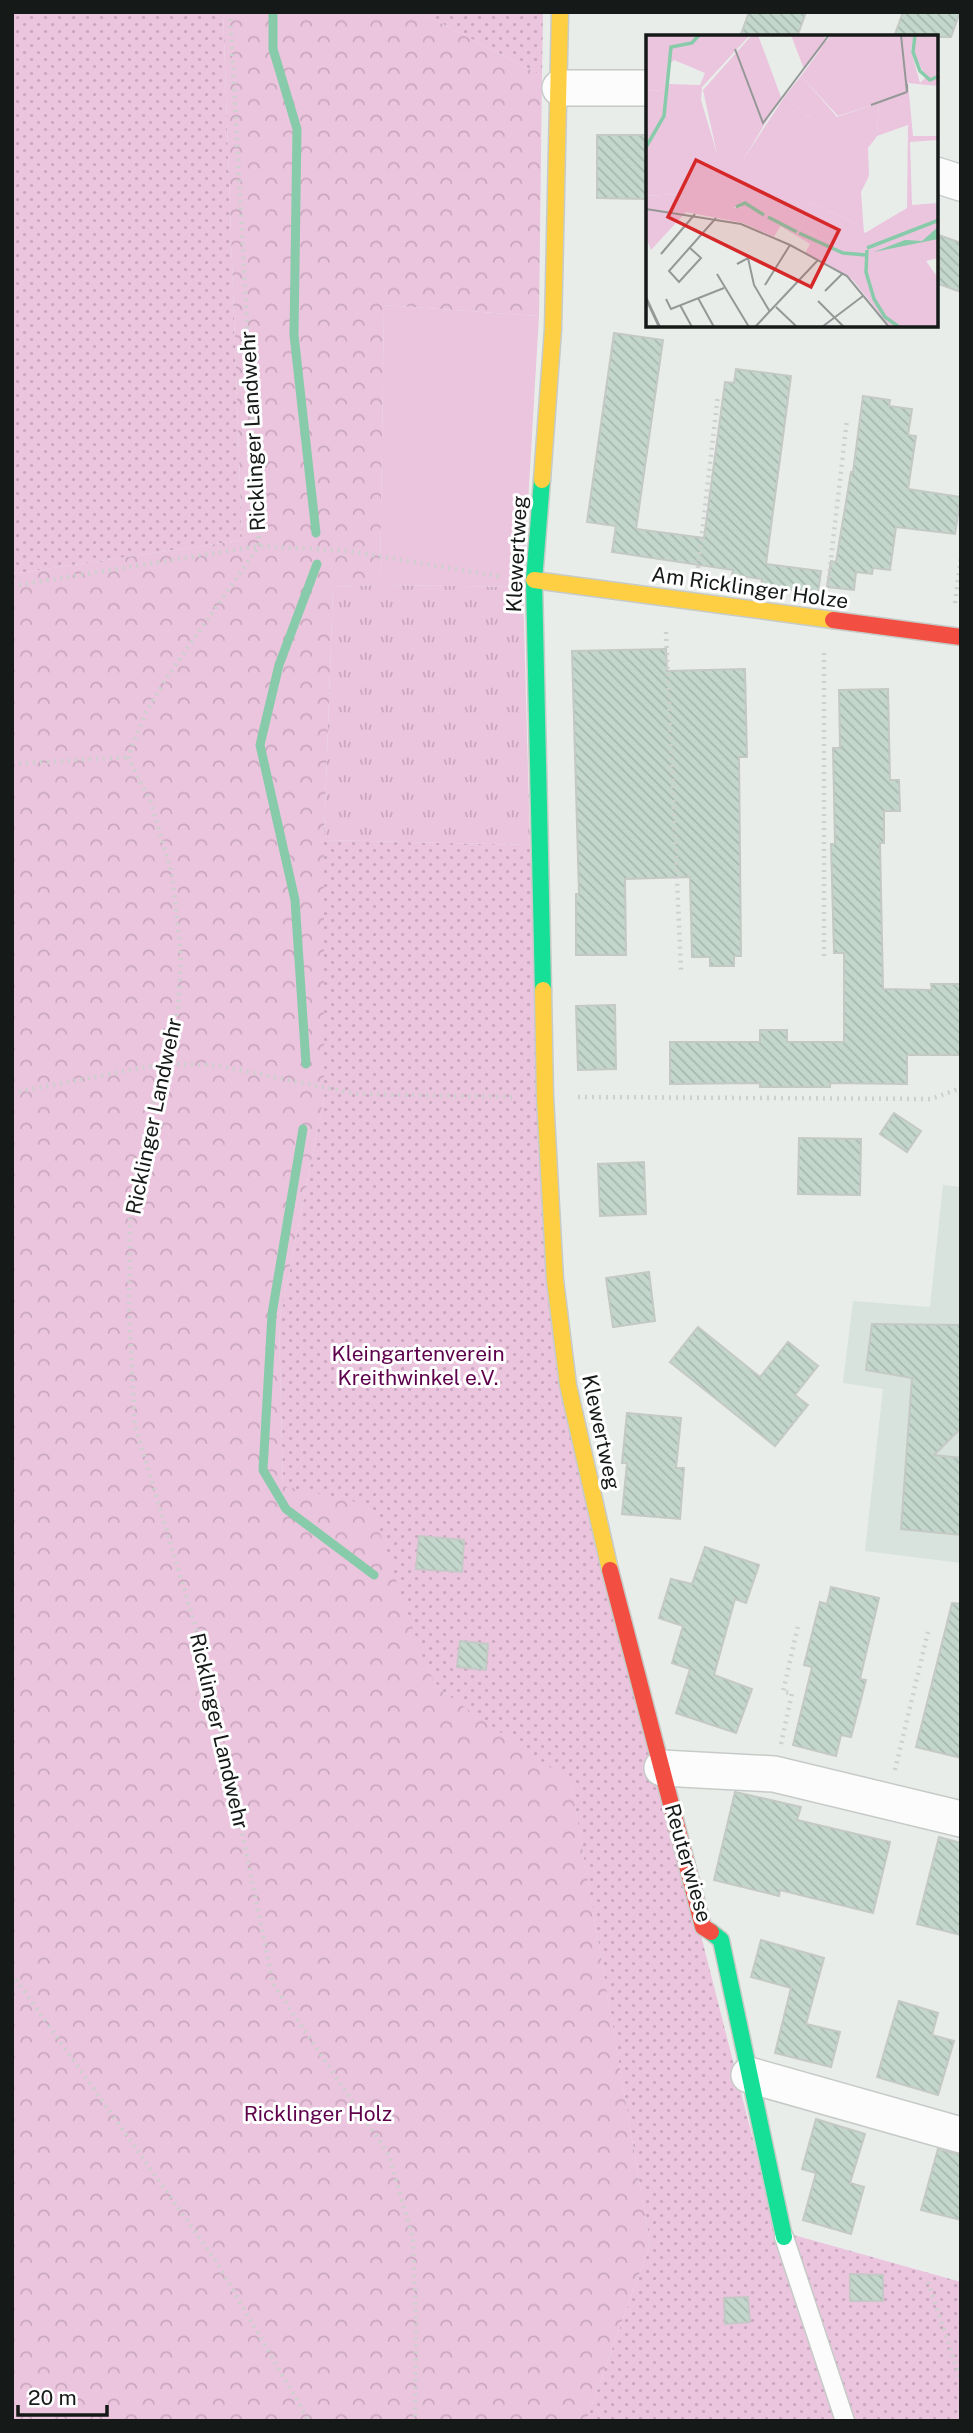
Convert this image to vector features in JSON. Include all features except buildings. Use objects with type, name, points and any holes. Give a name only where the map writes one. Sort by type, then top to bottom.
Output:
[{"type":"street","name":"Klewertweg","points":[[560,12],[553,329],[534,580],[545,1097],[555,1280],[568,1385],[603,1545],[662,1768]]},
{"type":"street","points":[[560,88],[646,88]]},
{"type":"street","points":[[938,176],[961,183]]},
{"type":"street","name":"Am Ricklinger Holze","points":[[534,580],[956,637]]},
{"type":"street","points":[[662,1768],[774,1774],[961,1819]]},
{"type":"street","name":"Reuterwiese","points":[[662,1768],[703,1927],[721,1940],[784,2237]]},
{"type":"street","points":[[749,2076],[961,2135]]},
{"type":"lane","points":[[784,2237],[845,2421]]},
{"type":"path","name":"Ricklinger Landwehr","points":[[230,12],[259,546],[167,677],[146,712],[128,757],[150,803],[172,874],[181,955],[178,1009],[162,1064],[130,1216],[129,1311],[135,1425],[210,1675],[273,1984],[389,2155],[414,2239],[415,2421]]},
{"type":"path","points":[[694,602],[718,395]]},
{"type":"path","points":[[824,961],[824,619],[847,419]]},
{"type":"path","points":[[12,586],[259,546],[348,551],[534,580]]},
{"type":"path","points":[[956,637],[961,558]]},
{"type":"path","points":[[665,598],[681,970]]},
{"type":"path","points":[[12,764],[128,757]]},
{"type":"path","points":[[12,1093],[162,1064],[215,1065],[357,1094],[931,1099],[961,1088]]},
{"type":"path","points":[[774,1774],[792,1693],[783,1692],[798,1626]]},
{"type":"path","points":[[888,1801],[928,1632]]},
{"type":"path","points":[[12,1974],[216,2261],[309,2421]]},
{"type":"path","points":[[928,2282],[961,2381]]},
{"type":"shaded area","points":[[943,1185],[961,1187],[961,1563],[865,1551],[883,1389],[843,1383],[853,1301],[930,1307]]},
{"type":"green space","points":[[12,12],[223,12],[242,540],[12,574]]},
{"type":"green space","name":"Ricklinger Holz","points":[[223,12],[420,12],[542,76],[539,316],[384,305],[380,585],[333,587],[324,840],[324,1097],[279,1323],[283,1486],[370,1505],[426,1666],[439,1689],[571,1782],[650,2244],[586,2421],[12,2421],[12,574],[242,540]]},
{"type":"green space","points":[[420,12],[543,12],[542,76]]},
{"type":"green space","points":[[384,305],[539,316],[523,587],[380,585]]},
{"type":"green space","points":[[333,587],[523,587],[530,845],[324,840]]},
{"type":"green space","name":"Kleingartenverein Kreithwinkel e.V.","points":[[324,840],[530,845],[556,1366],[776,2230],[961,2282],[961,2421],[586,2421],[650,2244],[571,1783],[439,1689],[426,1666],[283,1486],[279,1323],[324,1097]]},
{"type":"waterway","points":[[273,12],[273,49],[297,129],[294,335],[316,533]]},
{"type":"waterway","points":[[306,1064],[295,900],[260,745],[279,665],[317,564]]},
{"type":"waterway","points":[[303,1129],[272,1314],[263,1470],[286,1509],[374,1575]]},
{"type":"traffic: fast","points":[[542,480],[534,580],[543,990]]},
{"type":"traffic: fast","points":[[711,1932],[721,1940],[784,2237]]},
{"type":"traffic: slow","points":[[542,480],[553,329],[560,12]]},
{"type":"traffic: slow","points":[[534,580],[833,620]]},
{"type":"traffic: slow","points":[[543,990],[545,1097],[555,1280],[568,1385],[610,1570]]},
{"type":"traffic: jam","points":[[833,620],[961,637]]},
{"type":"traffic: jam","points":[[610,1570],[703,1927],[711,1932]]}]
